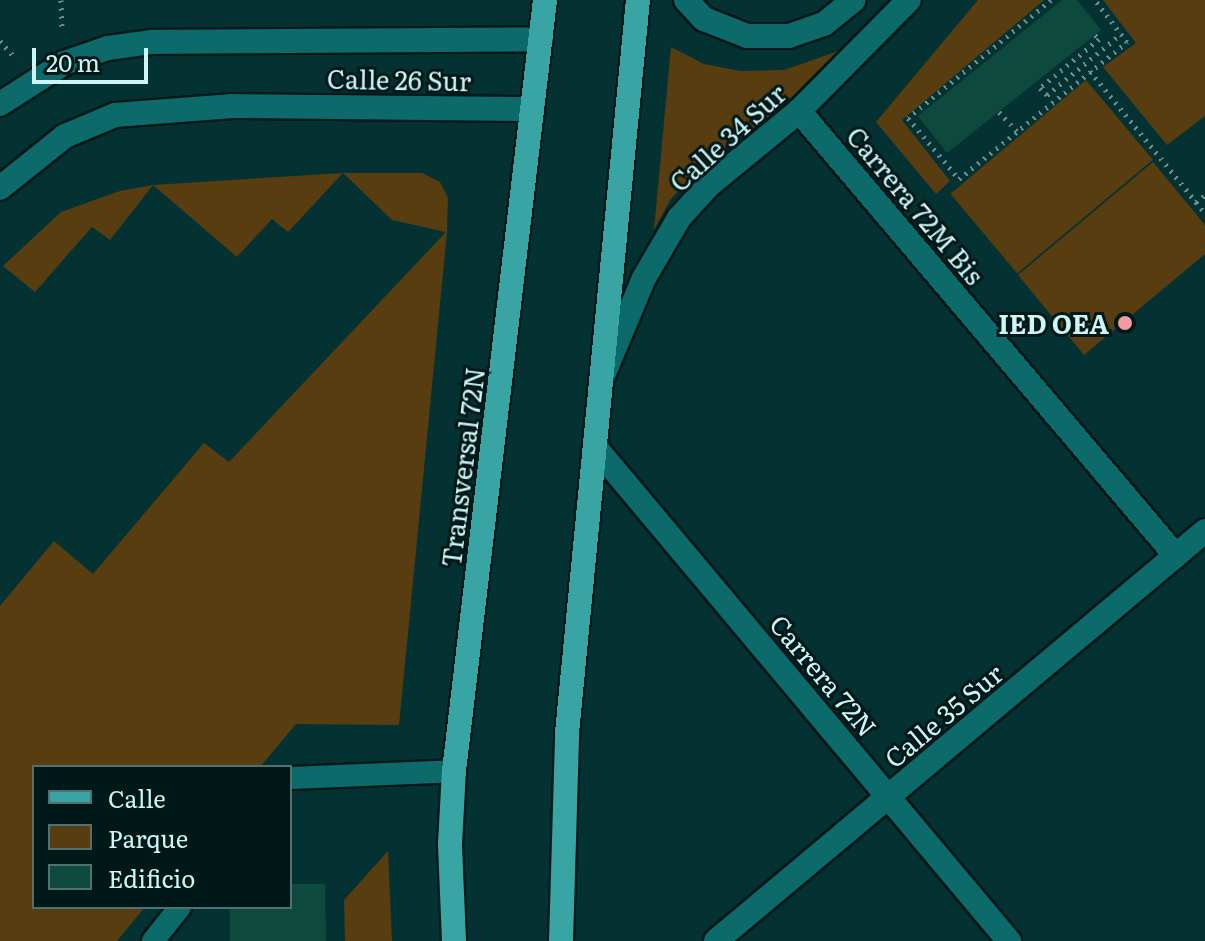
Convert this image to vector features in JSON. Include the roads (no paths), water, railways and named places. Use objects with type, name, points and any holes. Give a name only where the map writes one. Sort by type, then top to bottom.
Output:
[{"type":"main road","name":"Transversal 72N","points":[[454,941],[450,844],[454,771],[545,0]]},
{"type":"main road","points":[[561,941],[567,733],[638,0]]},
{"type":"street","points":[[686,0],[704,19],[747,36],[789,36],[824,24],[854,0]]},
{"type":"street","name":"Calle 34 Sur","points":[[599,385],[644,278],[679,218],[709,185],[799,111],[909,0]]},
{"type":"street","name":"Calle 26 Sur","points":[[0,104],[64,63],[108,48],[151,42],[541,39]]},
{"type":"street","name":"Calle 26 Sur","points":[[3,179],[65,136],[128,113],[233,106],[532,109]]},
{"type":"street","name":"Carrera 72M Bis","points":[[799,111],[1176,556]]},
{"type":"street","name":"Carrera 72N","points":[[595,447],[1009,941]]},
{"type":"street","name":"Calle 35 Sur","points":[[716,941],[1205,531]]},
{"type":"lane","points":[[292,778],[454,771]]},
{"type":"lane","points":[[153,941],[178,909]]},
{"type":"place","name":"IED OEA","points":[[1125,323]]}]
